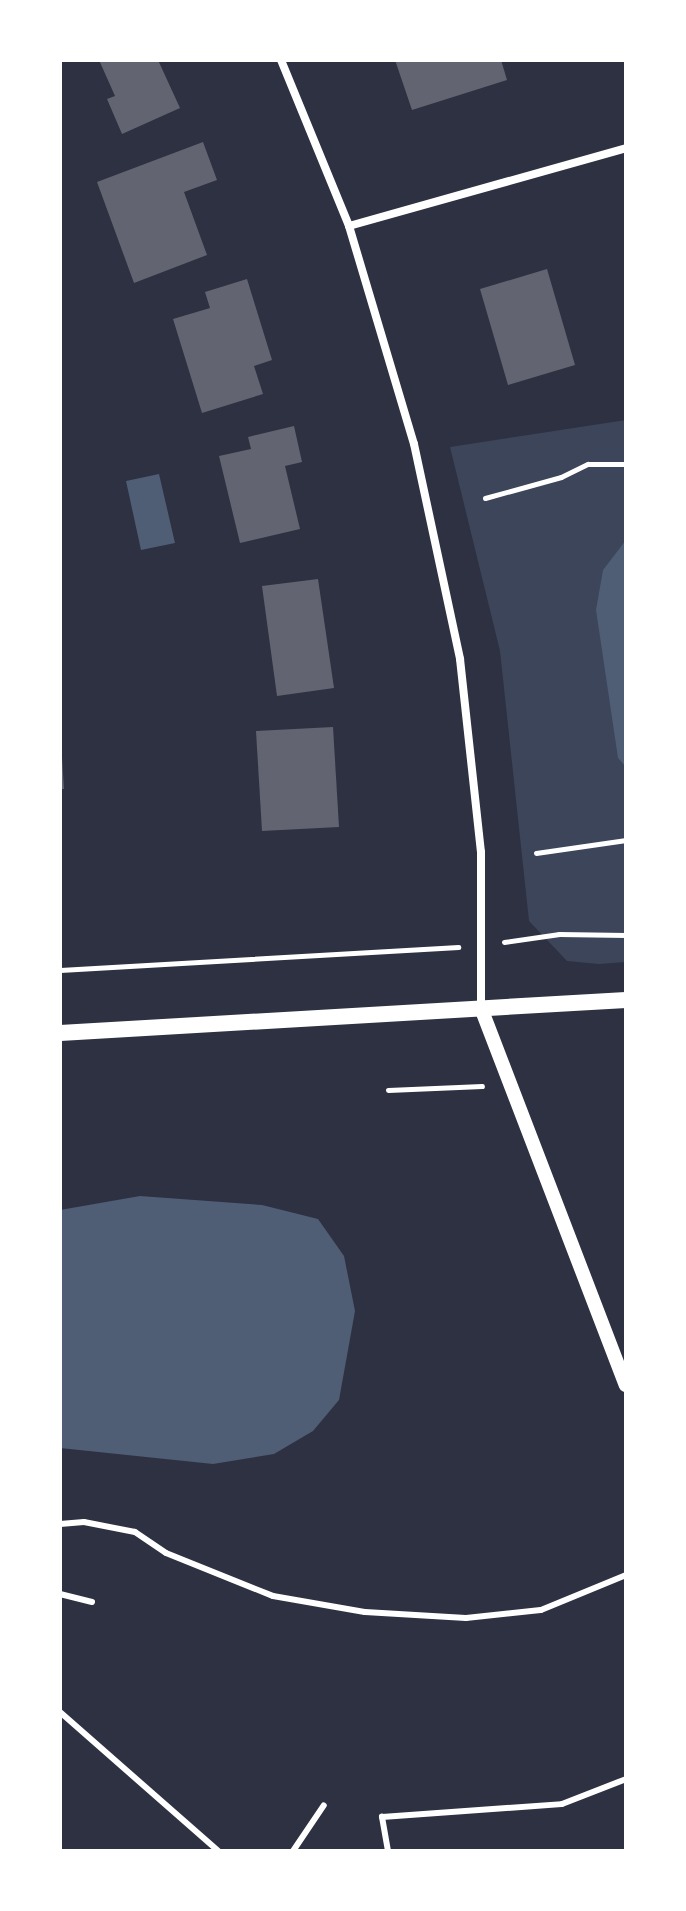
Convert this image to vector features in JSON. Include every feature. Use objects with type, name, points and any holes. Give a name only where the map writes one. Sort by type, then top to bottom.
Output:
[{"type":"main road","points":[[60,1033],[626,1000]]},
{"type":"street","points":[[281,60],[349,226],[414,444],[460,659],[481,852],[481,1008],[626,1385]]},
{"type":"street","points":[[349,226],[626,148]]},
{"type":"lane","points":[[60,1524],[84,1522],[135,1532],[166,1553],[273,1596],[365,1612],[466,1618],[541,1610],[626,1575]]},
{"type":"lane","points":[[60,1594],[92,1602]]},
{"type":"lane","points":[[60,1712],[218,1851]]},
{"type":"lane","points":[[388,1851],[382,1817],[562,1804],[626,1779]]},
{"type":"lane","points":[[293,1851],[324,1805]]},
{"type":"path","points":[[485,498],[561,477],[588,464],[626,464]]},
{"type":"path","points":[[536,853],[626,840]]},
{"type":"path","points":[[60,970],[481,946],[559,934],[626,935]]},
{"type":"path","points":[[388,1090],[511,1085]]},
{"type":"shaded area","points":[[626,420],[626,962],[599,964],[567,961],[529,921],[500,651],[450,447]]},
{"type":"shaded area","points":[[159,474],[175,543],[141,550],[126,481]]},
{"type":"shaded area","points":[[626,540],[626,767],[618,758],[596,610],[603,570]]},
{"type":"shaded area","points":[[140,1196],[262,1205],[318,1219],[344,1256],[355,1311],[339,1400],[313,1431],[274,1454],[213,1464],[60,1448],[60,1210]]},
{"type":"building","points":[[99,60],[158,60],[180,108],[122,134],[107,99],[115,96]]},
{"type":"building","points":[[395,60],[501,60],[507,80],[412,110]]},
{"type":"building","points":[[203,142],[217,180],[184,192],[207,255],[134,283],[97,182]]},
{"type":"building","points":[[547,269],[575,365],[508,385],[480,289]]},
{"type":"building","points":[[247,279],[272,360],[254,366],[263,394],[202,413],[173,319],[210,308],[205,292]]},
{"type":"building","points":[[294,426],[302,462],[285,466],[300,529],[240,543],[219,456],[251,449],[248,437]]},
{"type":"building","points":[[318,579],[334,688],[277,696],[262,586]]},
{"type":"building","points":[[333,727],[339,827],[262,831],[256,731]]},
{"type":"building","points":[[62,757],[64,789],[60,789]]}]
